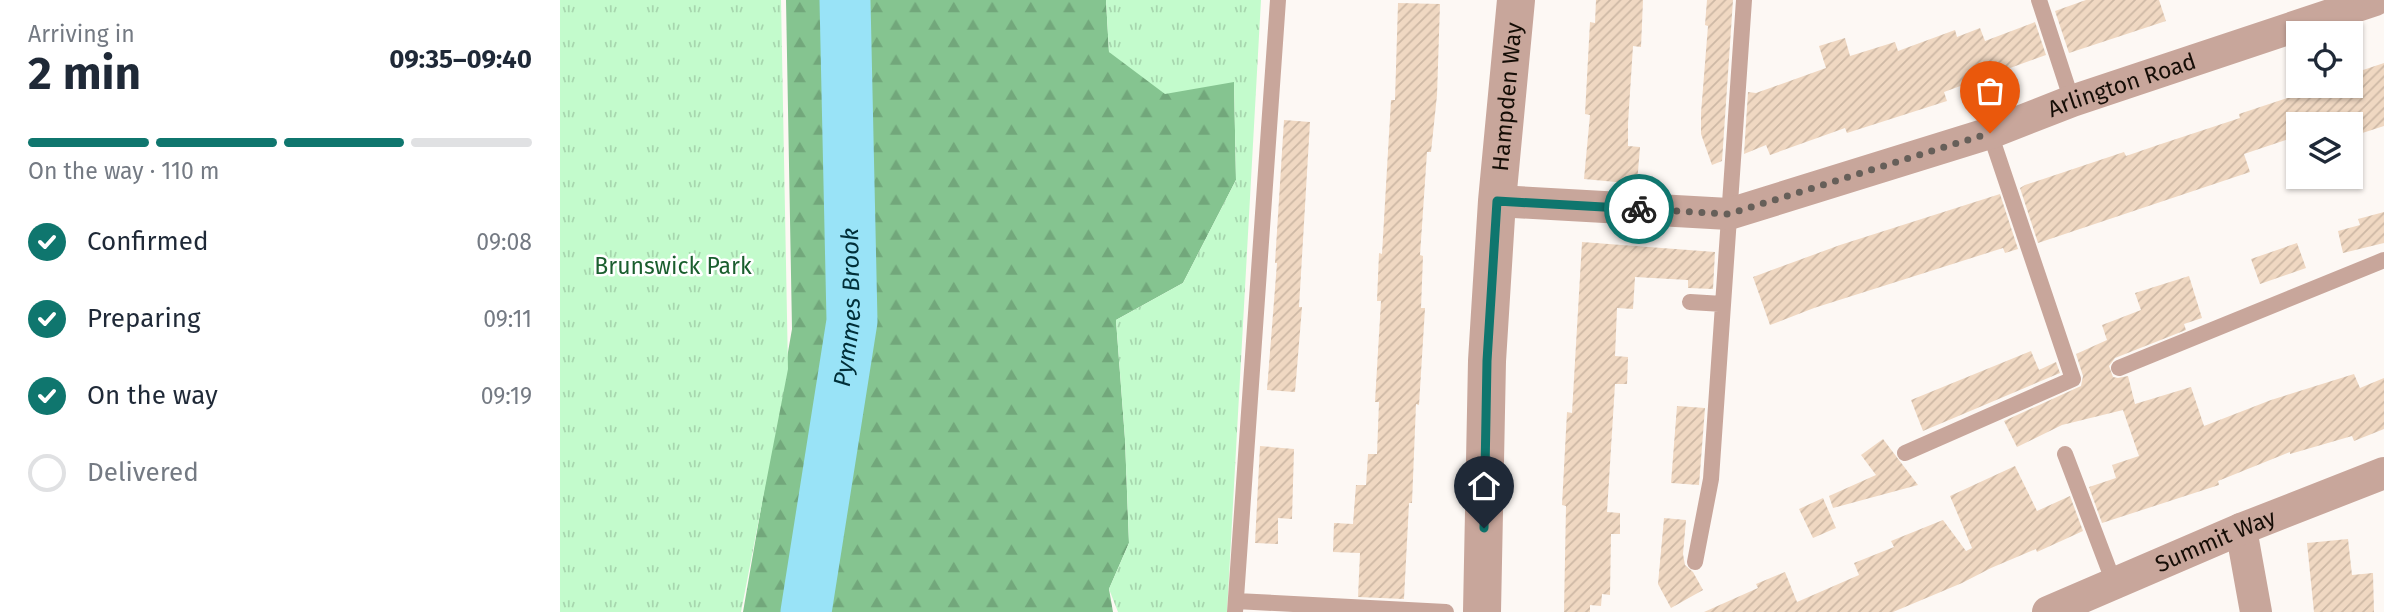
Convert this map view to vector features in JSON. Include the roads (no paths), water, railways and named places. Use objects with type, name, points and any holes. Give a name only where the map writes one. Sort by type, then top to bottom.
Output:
[{"type":"street","name":"Hampden Way","points":[[1482,612],[1487,361],[1497,201],[1516,0]]},
{"type":"street","name":"Arlington Road","points":[[1497,201],[1729,214],[1990,133],[2072,102],[2375,0]]},
{"type":"street","name":"Summit Way","points":[[2048,612],[2241,529],[2384,473]]},
{"type":"street","points":[[2241,529],[2256,612]]},
{"type":"lane","points":[[1278,0],[1236,606],[1446,612]]},
{"type":"lane","points":[[1695,562],[1712,479],[1744,0]]},
{"type":"lane","points":[[2039,0],[2072,102]]},
{"type":"lane","points":[[1905,453],[2073,379],[1990,133]]},
{"type":"lane","points":[[2119,368],[2384,260]]},
{"type":"lane","points":[[1690,302],[1723,304]]},
{"type":"lane","points":[[2066,454],[2114,583]]},
{"type":"waterway","name":"Pymmes Brook","points":[[806,612],[852,321],[845,0]]},
{"type":"park label","name":"Brunswick Park","points":[[673,266]]}]
